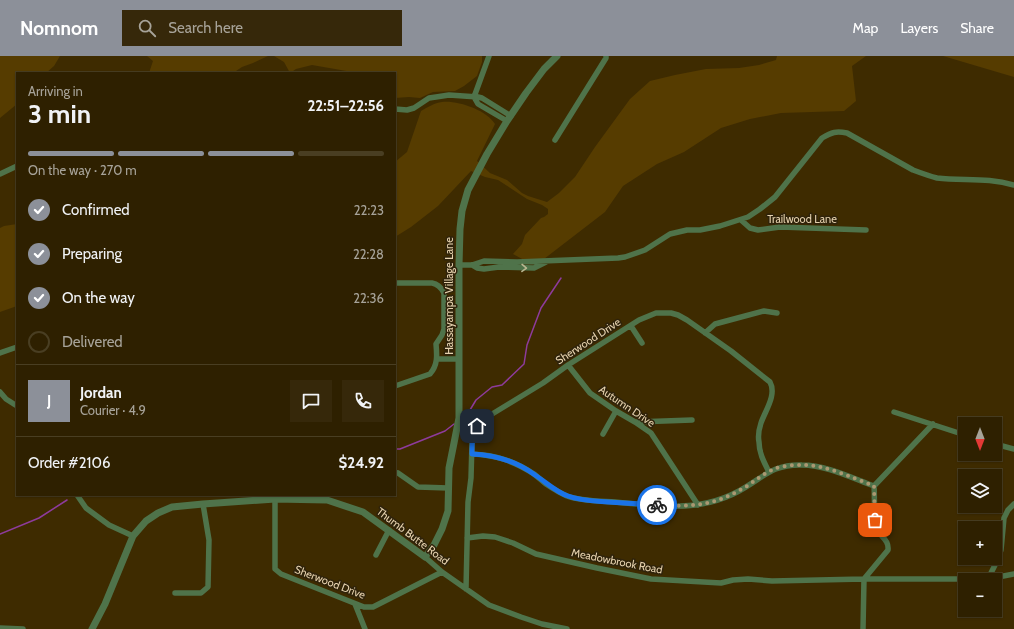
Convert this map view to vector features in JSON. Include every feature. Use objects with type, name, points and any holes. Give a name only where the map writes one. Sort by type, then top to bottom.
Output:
[{"type":"street","points":[[474,97],[489,56]]},
{"type":"street","name":"Hassayampa Village Lane","points":[[425,557],[434,545],[442,529],[448,511],[449,468],[459,418],[459,265],[462,211],[468,190],[509,118],[540,75],[557,56]]},
{"type":"street","points":[[555,140],[606,56]]},
{"type":"street","points":[[396,109],[407,110],[414,108],[430,98],[448,95],[474,97],[482,98],[485,105],[509,118]]},
{"type":"street","points":[[459,265],[472,265],[477,268],[484,269],[508,264],[534,268],[550,260],[625,257],[645,250],[670,234],[687,230],[700,230],[741,220],[760,209],[775,197],[822,138],[830,133],[839,131],[847,133],[913,170],[936,178],[987,179],[1014,184]]},
{"type":"street","points":[[0,174],[16,166]]},
{"type":"street","name":"Trailwood Lane","points":[[741,220],[750,228],[758,230],[780,227],[866,230]]},
{"type":"street","points":[[396,283],[432,282],[442,288],[444,293],[444,329],[436,344],[437,359],[434,370],[430,374],[396,386]]},
{"type":"street","points":[[705,333],[715,324],[764,311],[777,313]]},
{"type":"street","name":"Sherwood Drive","points":[[466,589],[468,502],[471,478],[472,442],[477,426],[484,419],[543,383],[568,365],[656,312],[671,313],[687,320],[770,382],[772,386],[772,396],[760,426],[759,442],[760,454],[769,472]]},
{"type":"street","points":[[631,326],[642,343]]},
{"type":"street","points":[[0,353],[16,347]]},
{"type":"street","points":[[437,359],[459,360]]},
{"type":"street","name":"Autumn Drive","points":[[568,365],[590,393],[651,433],[698,505]]},
{"type":"street","points":[[0,393],[16,405]]},
{"type":"street","points":[[603,434],[616,411]]},
{"type":"street","points":[[894,412],[958,433]]},
{"type":"street","points":[[635,422],[692,420]]},
{"type":"street","points":[[863,629],[864,579],[888,550],[887,542],[878,531],[875,520],[874,486],[933,424]]},
{"type":"street","points":[[1002,446],[1014,449]]},
{"type":"street","points":[[472,454],[484,454],[501,458],[516,464],[568,496],[588,500],[669,506],[707,504],[740,491],[774,469],[802,464],[816,466],[839,473],[874,486]]},
{"type":"street","points":[[398,473],[418,487],[448,488]]},
{"type":"street","points":[[77,496],[86,508],[109,525],[133,536]]},
{"type":"street","name":"Sherwood Drive","points":[[275,499],[275,569],[281,574],[355,604],[364,607],[373,607],[442,572]]},
{"type":"street","name":"Thumb Butte Road","points":[[92,629],[105,604],[133,536],[146,521],[158,512],[172,507],[275,499],[327,500],[363,512],[425,557],[442,572],[489,605],[542,624],[567,629]]},
{"type":"street","points":[[175,593],[201,593],[208,587],[209,540],[203,504]]},
{"type":"street","points":[[991,573],[1001,550],[1004,518],[1008,510],[1014,504]]},
{"type":"street","points":[[376,555],[389,530]]},
{"type":"street","name":"Meadowbrook Road","points":[[467,538],[483,536],[495,537],[513,543],[536,554],[651,579],[721,583],[733,580],[748,579],[772,581],[958,579]]},
{"type":"street","name":"Meadowbrook Road","points":[[1002,576],[1014,574]]},
{"type":"street","points":[[355,604],[365,629]]},
{"type":"street","points":[[0,628],[23,629]]},
{"type":"shaded area","points":[[0,56],[60,56],[54,66],[47,72],[16,72],[16,105],[0,118]]},
{"type":"shaded area","points":[[147,56],[268,56],[233,72],[149,72],[153,61]]},
{"type":"shaded area","points":[[274,56],[482,56],[482,62],[477,76],[464,86],[455,91],[433,92],[420,98],[396,98],[396,72],[352,72],[312,65],[289,72],[284,62]]},
{"type":"shaded area","points":[[777,56],[866,56],[852,66],[856,101],[844,111],[781,113],[750,119],[721,128],[684,152],[657,164],[623,186],[605,212],[544,259],[524,260],[513,254],[522,244],[525,235],[541,218],[548,214],[548,209],[527,199],[498,180],[485,177],[471,171],[438,206],[396,236],[396,161],[407,152],[421,111],[431,105],[442,102],[463,104],[479,110],[491,119],[495,124],[477,161],[490,173],[507,180],[522,193],[547,202],[559,193],[575,177],[630,99],[650,81],[706,69],[739,68],[759,65],[776,60]]},
{"type":"shaded area","points":[[943,56],[1014,56],[1014,77]]},
{"type":"shaded area","points":[[16,224],[16,306],[0,312],[0,228]]},
{"type":"waterway","points":[[464,415],[470,410],[476,400],[492,387],[502,385],[524,364],[527,345],[541,308],[561,278]]},
{"type":"waterway","points":[[396,449],[400,449],[445,431],[454,424]]},
{"type":"waterway","points":[[0,534],[39,518],[67,500]]},
{"type":"way so far","points":[[657,505],[691,506],[707,504],[740,491],[774,469],[802,464],[816,466],[839,473],[874,486],[875,520]]},
{"type":"route","points":[[477,426],[473,435],[472,454],[484,454],[501,458],[516,464],[568,496],[588,500],[657,505]]}]
